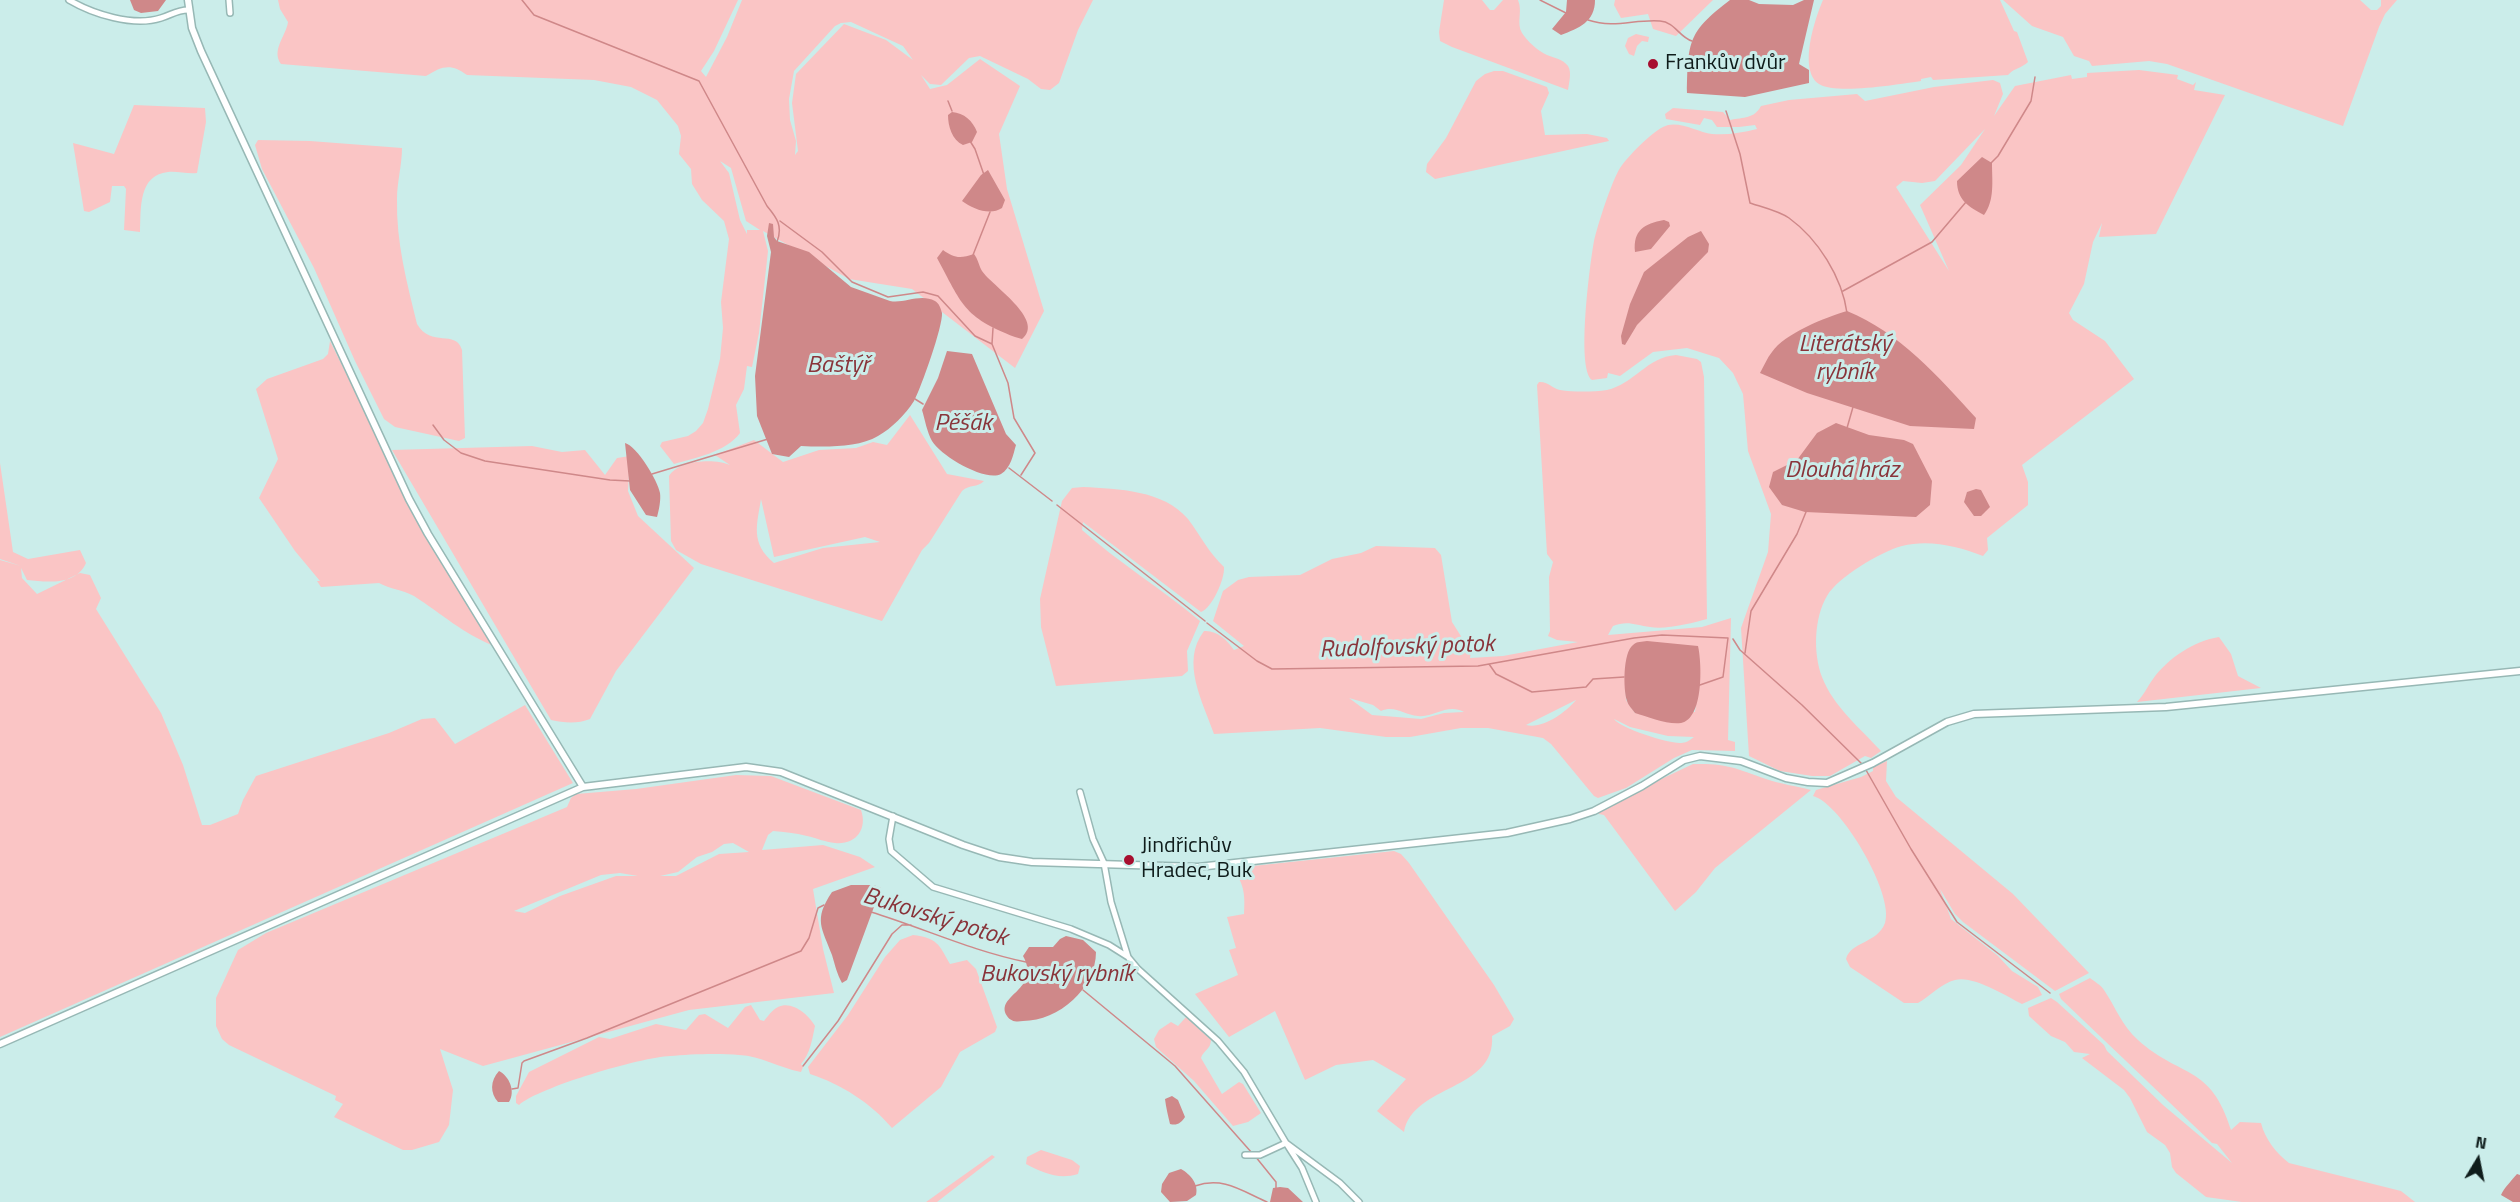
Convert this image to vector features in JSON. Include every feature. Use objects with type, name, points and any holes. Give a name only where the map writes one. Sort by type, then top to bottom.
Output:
[{"type":"street","points":[[69,0],[120,18],[143,21],[162,18],[178,10],[188,10]]},
{"type":"street","points":[[188,0],[192,27],[206,61],[409,499],[582,787]]},
{"type":"street","points":[[229,0],[230,13]]},
{"type":"street","points":[[0,1044],[582,787],[746,767],[766,768],[999,857],[1032,862],[1198,867],[1507,833],[1570,819],[1594,811],[1642,786],[1684,760],[1700,756],[1741,761],[1786,778],[1827,783],[1873,764],[1947,722],[1974,714],[2166,707],[2520,671]]},
{"type":"street","points":[[1080,792],[1093,839],[1104,863],[1111,902],[1128,957]]},
{"type":"street","points":[[893,816],[889,838],[891,851],[933,887],[1071,929],[1109,945],[1128,957],[1138,969],[1218,1041],[1244,1072],[1302,1168],[1316,1202]]},
{"type":"street","points":[[1247,1155],[1259,1155],[1286,1143]]},
{"type":"street","points":[[1286,1143],[1340,1183],[1359,1202]]},
{"type":"shaded area","points":[[278,0],[738,0],[714,51],[701,71],[706,77],[727,37],[742,0],[1093,0],[1078,30],[1059,83],[1050,90],[1041,89],[1028,79],[980,56],[969,58],[941,85],[930,84],[921,75],[930,89],[947,85],[980,59],[1020,86],[999,134],[1007,189],[1044,311],[1015,368],[912,289],[849,279],[763,231],[768,251],[759,333],[752,367],[747,366],[744,389],[736,405],[740,433],[719,450],[674,464],[660,446],[662,442],[688,436],[696,431],[703,423],[708,409],[720,359],[723,328],[721,302],[729,239],[724,221],[702,200],[692,184],[691,169],[679,154],[681,136],[678,126],[657,100],[631,87],[594,80],[467,75],[451,67],[442,68],[426,76],[281,64],[278,59],[278,48],[288,22],[280,9]],"holes":[[[851,22],[903,46],[913,60],[886,40],[844,24],[796,74],[792,103],[798,151],[795,155],[796,141],[790,120],[789,99],[794,71],[835,26]],[[720,161],[731,168],[746,221],[760,230],[747,230],[747,234],[740,220],[729,173]]]},
{"type":"shaded area","points":[[1444,0],[1482,0],[1490,10],[1494,10],[1503,0],[1518,0],[1522,33],[1540,51],[1561,60],[1568,66],[1570,74],[1568,90],[1440,41],[1439,32]]},
{"type":"shaded area","points":[[1615,0],[1713,0],[1676,36],[1653,29],[1648,14],[1621,18],[1614,5]]},
{"type":"shaded area","points":[[1823,0],[2000,0],[2014,31],[2017,32],[2028,62],[2008,75],[1933,80],[1931,77],[1921,79],[1921,81],[1853,89],[1827,87],[1819,84],[1813,77],[1809,56],[1816,19]]},
{"type":"shaded area","points":[[2003,0],[2360,0],[2371,10],[2377,10],[2381,6],[2381,0],[2397,0],[2385,14],[2379,27],[2343,126],[2167,64],[2149,61],[2092,66],[2089,61],[2074,56],[2063,37],[2032,26]]},
{"type":"shaded area","points":[[1636,34],[1649,37],[1648,42],[1642,41],[1637,46],[1634,56],[1629,54],[1625,46],[1628,38]]},
{"type":"shaded area","points":[[2139,70],[2178,75],[2177,79],[2193,85],[2196,82],[2194,90],[2225,95],[2156,234],[2099,237],[2102,223],[2093,242],[2084,284],[2069,313],[2073,320],[2105,341],[2134,379],[2022,465],[2028,482],[2028,505],[1987,538],[1988,550],[1983,556],[1963,549],[1932,543],[1902,546],[1860,566],[1832,589],[1823,605],[1817,625],[1816,647],[1819,668],[1833,698],[1881,751],[1871,758],[1865,756],[1830,776],[1780,771],[1749,756],[1741,628],[1768,552],[1771,514],[1748,451],[1743,394],[1733,373],[1719,358],[1687,348],[1653,352],[1620,376],[1608,373],[1607,378],[1592,380],[1587,372],[1585,337],[1592,253],[1602,214],[1616,175],[1640,145],[1658,130],[1669,125],[1681,125],[1712,134],[1757,129],[1755,125],[1717,127],[1712,120],[1704,118],[1700,125],[1666,119],[1665,114],[1673,108],[1723,112],[1730,120],[1752,115],[1761,106],[1789,100],[1857,94],[1865,101],[1934,87],[1993,80],[2000,83],[2003,94],[1994,116],[2015,86],[2071,75],[2072,79],[2087,77],[2087,73]],"holes":[[[1985,129],[1961,165],[1920,205],[1949,271],[1896,187],[1903,181],[1922,183],[1935,181]]]},
{"type":"shaded area","points":[[1494,71],[1503,71],[1547,87],[1549,93],[1541,111],[1545,135],[1587,134],[1607,138],[1609,141],[1435,179],[1426,172],[1427,164],[1446,138],[1476,81]]},
{"type":"shaded area","points":[[134,105],[205,108],[206,122],[197,173],[158,174],[146,186],[141,204],[140,232],[124,230],[126,189],[124,186],[112,186],[110,202],[89,212],[84,211],[73,143],[114,154]]},
{"type":"shaded area","points":[[258,140],[310,141],[402,148],[397,215],[406,278],[417,324],[429,335],[454,340],[462,350],[465,438],[459,441],[395,427],[384,419],[355,361],[314,268],[262,169],[255,145]]},
{"type":"shaded area","points":[[330,341],[395,472],[494,646],[462,629],[414,596],[379,583],[321,587],[317,581],[320,581],[295,551],[259,498],[278,459],[256,389],[267,379],[323,359],[328,354]]},
{"type":"shaded area","points":[[1676,355],[1697,359],[1701,362],[1704,377],[1707,619],[1663,628],[1623,623],[1613,626],[1608,635],[1702,627],[1731,618],[1728,740],[1735,742],[1735,751],[1692,750],[1674,758],[1626,788],[1598,798],[1551,744],[1543,738],[1488,728],[1461,728],[1410,737],[1386,737],[1320,728],[1214,734],[1196,682],[1194,656],[1197,643],[1204,631],[1221,636],[1234,650],[1244,646],[1213,621],[1223,591],[1238,580],[1249,577],[1300,575],[1332,559],[1361,553],[1376,546],[1435,548],[1441,555],[1452,622],[1471,652],[1470,658],[1503,656],[1578,642],[1557,640],[1548,636],[1550,631],[1549,577],[1553,562],[1547,554],[1537,385],[1542,382],[1560,390],[1571,391],[1607,390],[1617,387],[1657,360]],"holes":[[[1625,666],[1700,672],[1695,712],[1635,713],[1626,700]],[[1349,698],[1373,705],[1381,711],[1391,709],[1418,716],[1452,709],[1464,712],[1444,713],[1421,719],[1372,715]],[[1576,700],[1553,719],[1539,725],[1526,725]],[[1614,719],[1630,727],[1668,736],[1694,737],[1685,742],[1675,743],[1645,735]]]},
{"type":"shaded area","points":[[910,415],[947,474],[984,481],[962,491],[929,543],[922,550],[882,621],[701,564],[676,550],[671,541],[669,476],[680,467],[706,461],[730,465],[715,455],[754,440],[783,462],[819,450],[856,448],[873,442],[887,445]],"holes":[[[761,499],[774,557],[865,537],[880,542],[823,548],[774,563],[766,556],[758,541],[757,525]]]},
{"type":"shaded area","points":[[532,446],[562,452],[585,450],[605,475],[617,458],[630,456],[628,491],[638,516],[694,568],[616,671],[590,719],[581,722],[551,720],[392,450]]},
{"type":"shaded area","points":[[0,463],[13,552],[28,559],[80,550],[86,563],[76,575],[80,573],[90,575],[101,598],[96,609],[161,713],[183,765],[202,825],[210,825],[238,814],[256,776],[389,733],[422,719],[435,718],[455,744],[525,705],[573,783],[0,1037],[0,560],[21,566],[0,559]],"holes":[[[21,568],[27,580],[52,582],[67,579],[37,594],[22,578]]]},
{"type":"shaded area","points":[[1072,488],[1125,490],[1166,502],[1188,519],[1224,567],[1217,592],[1209,605],[1201,612],[1083,522],[1082,530],[1096,542],[1200,621],[1187,651],[1188,671],[1182,676],[1056,686],[1041,627],[1040,599],[1062,501]]},
{"type":"shaded area","points":[[2219,637],[2231,654],[2238,676],[2261,688],[2137,702],[2166,664],[2200,642]]},
{"type":"shaded area","points":[[1887,761],[1886,781],[1896,797],[2013,894],[2089,973],[2055,991],[1963,922],[1955,914],[1940,889],[1951,919],[1998,956],[2012,971],[2038,987],[2042,995],[2022,1004],[1980,983],[1962,979],[1945,984],[1918,1003],[1904,1003],[1850,967],[1846,959],[1849,953],[1881,930],[1885,923],[1886,910],[1874,872],[1851,832],[1825,802],[1813,796],[1816,790],[1861,777],[1873,771],[1873,767]]},
{"type":"shaded area","points":[[1693,764],[1731,767],[1771,781],[1811,790],[1715,868],[1696,892],[1675,911],[1604,815],[1599,814],[1596,810]]},
{"type":"shaded area","points":[[736,775],[771,776],[861,810],[863,824],[861,830],[854,839],[848,842],[831,842],[773,831],[768,835],[762,850],[823,845],[860,857],[875,867],[813,889],[823,949],[834,993],[689,1010],[483,1066],[440,1049],[453,1090],[449,1125],[439,1142],[412,1150],[403,1150],[334,1117],[343,1104],[335,1100],[336,1096],[229,1045],[222,1039],[216,1026],[216,998],[238,950],[266,933],[567,807],[571,798],[576,794],[636,789]],"holes":[[[733,843],[749,852],[719,854],[676,876],[660,876],[678,872],[697,857],[712,852],[724,844]],[[620,873],[638,876],[616,876],[560,896],[525,913],[514,911],[601,875]]]},
{"type":"shaded area","points":[[1394,851],[1401,854],[1409,863],[1494,985],[1514,1019],[1510,1026],[1492,1036],[1490,1054],[1481,1067],[1468,1078],[1422,1104],[1411,1116],[1404,1132],[1377,1111],[1406,1079],[1373,1060],[1336,1065],[1305,1080],[1275,1011],[1229,1037],[1195,994],[1238,975],[1229,950],[1236,948],[1227,917],[1244,914],[1242,886],[1233,871],[1234,868]]},
{"type":"shaded area","points":[[913,935],[936,943],[950,964],[967,960],[976,969],[997,1027],[995,1032],[960,1052],[941,1087],[892,1128],[875,1110],[844,1089],[810,1074],[808,1067],[848,1015],[885,957],[900,940]]},
{"type":"shaded area","points":[[2090,978],[2103,988],[2123,1022],[2138,1040],[2167,1061],[2193,1074],[2214,1093],[2231,1130],[2240,1122],[2261,1123],[2272,1145],[2289,1163],[2401,1191],[2415,1202],[2242,1202],[2206,1197],[2176,1173],[2165,1145],[2147,1132],[2124,1090],[2082,1058],[2090,1054],[2074,1052],[2065,1042],[2051,1036],[2029,1016],[2028,1008],[2051,998],[2057,1002],[2104,1045],[2107,1051],[2163,1105],[2232,1163],[2217,1144],[2212,1143],[2061,999],[2059,994]]},
{"type":"shaded area","points":[[751,1005],[760,1020],[764,1021],[778,1007],[789,1005],[804,1013],[815,1026],[809,1051],[801,1064],[803,1067],[801,1072],[763,1060],[732,1054],[670,1056],[592,1074],[547,1090],[519,1105],[516,1103],[516,1096],[529,1072],[599,1037],[610,1039],[656,1024],[686,1030],[699,1015],[705,1014],[728,1028],[745,1007]]},
{"type":"shaded area","points":[[1186,1017],[1211,1040],[1210,1046],[1201,1058],[1222,1094],[1239,1082],[1243,1084],[1261,1113],[1248,1122],[1233,1126],[1194,1081],[1156,1047],[1154,1039],[1159,1030],[1171,1022],[1178,1026]]},
{"type":"shaded area","points":[[1041,1150],[1072,1160],[1080,1166],[1078,1174],[1051,1175],[1026,1164],[1027,1157]]},
{"type":"shaded area","points":[[992,1155],[995,1157],[937,1202],[926,1202]]},
{"type":"water","points":[[130,0],[166,0],[158,11],[141,13],[134,10]]},
{"type":"water","points":[[1567,0],[1595,0],[1589,19],[1574,30],[1561,35],[1552,29],[1566,12]]},
{"type":"water","points":[[1730,0],[1793,5],[1804,0],[1814,0],[1799,64],[1809,70],[1809,83],[1745,97],[1687,93],[1688,61],[1693,39],[1706,21]]},
{"type":"water","points":[[952,112],[964,116],[973,124],[977,132],[972,142],[963,145],[953,136],[948,119],[948,115]]},
{"type":"water","points":[[1982,157],[1992,163],[1991,197],[1984,215],[1969,206],[1962,198],[1957,181]]},
{"type":"water","points":[[988,170],[1005,200],[1002,208],[992,211],[976,209],[962,201],[981,175]]},
{"type":"water","points":[[1664,220],[1669,222],[1670,226],[1651,249],[1635,252],[1636,238],[1641,229]]},
{"type":"water","name":"Baštýř","points":[[769,223],[773,224],[774,237],[777,241],[809,252],[851,287],[890,301],[924,298],[935,301],[940,306],[942,313],[939,330],[914,401],[898,421],[870,440],[851,445],[801,446],[789,457],[772,454],[757,416],[755,376],[771,252],[767,236]]},
{"type":"water","points":[[1701,231],[1709,244],[1708,252],[1637,325],[1625,345],[1622,344],[1621,336],[1630,304],[1644,272],[1688,237]]},
{"type":"water","points":[[943,250],[957,257],[974,254],[982,271],[1022,313],[1027,322],[1028,331],[1022,339],[984,323],[966,307],[952,287],[937,258]]},
{"type":"water","name":"Literátský rybník","points":[[1847,311],[1884,331],[1917,357],[1976,418],[1974,429],[1910,426],[1807,393],[1760,373],[1770,354],[1786,339],[1817,322]]},
{"type":"water","name":"Pěšák","points":[[947,351],[972,354],[1006,434],[1016,445],[1009,465],[1001,474],[985,474],[964,466],[944,454],[930,437],[922,410],[938,378]]},
{"type":"water","name":"Dlouhá hráz","points":[[1836,423],[1869,435],[1904,440],[1913,444],[1932,481],[1930,505],[1916,517],[1805,512],[1782,505],[1769,487],[1773,472],[1797,460],[1817,433]]},
{"type":"water","points":[[625,443],[641,457],[658,488],[660,499],[657,517],[646,515],[630,490]]},
{"type":"water","points":[[1981,490],[1990,507],[1981,516],[1974,516],[1964,502],[1967,492]]},
{"type":"water","points":[[1647,641],[1698,646],[1700,689],[1698,701],[1694,712],[1681,723],[1664,722],[1635,713],[1628,702],[1625,680],[1627,655],[1635,644]]},
{"type":"water","points":[[851,885],[874,885],[881,888],[847,980],[842,983],[823,931],[821,917],[832,892]]},
{"type":"water","name":"Bukovský rybník","points":[[1066,936],[1083,940],[1096,952],[1090,978],[1082,990],[1062,1009],[1050,1015],[1036,1020],[1014,1021],[1010,1019],[1005,1009],[1027,977],[1027,967],[1023,956],[1029,947],[1053,947]]},
{"type":"water","points":[[499,1071],[506,1076],[512,1089],[509,1102],[498,1102],[494,1095],[492,1087]]},
{"type":"water","points":[[1172,1096],[1178,1100],[1185,1117],[1175,1125],[1170,1124],[1165,1099]]},
{"type":"water","points":[[1181,1169],[1193,1180],[1196,1195],[1187,1201],[1170,1202],[1161,1192],[1162,1184],[1169,1173]]},
{"type":"water","points":[[2517,1174],[2520,1175],[2520,1202],[2513,1202],[2501,1195]]},
{"type":"water","points":[[1273,1188],[1288,1188],[1303,1202],[1270,1202]]},
{"type":"waterway","name":"Rudolfovský potok","points":[[522,0],[534,15],[699,81],[767,206],[776,218],[779,227],[777,242]]},
{"type":"waterway","points":[[1540,0],[1566,13]]},
{"type":"waterway","points":[[1588,20],[1607,24],[1665,22],[1692,41]]},
{"type":"waterway","points":[[1991,163],[1998,156],[2031,101],[2035,77]]},
{"type":"waterway","points":[[948,101],[952,111]]},
{"type":"waterway","points":[[1726,111],[1740,154],[1750,203],[1789,218],[1810,237],[1834,273],[1847,313]]},
{"type":"waterway","points":[[970,141],[984,175]]},
{"type":"waterway","points":[[1843,291],[1932,242],[1966,202]]},
{"type":"waterway","points":[[973,255],[990,212]]},
{"type":"waterway","points":[[780,221],[822,252],[852,282],[888,297],[923,292],[938,296],[975,336],[992,344],[1008,383],[1014,418],[1035,453],[1021,475]]},
{"type":"waterway","points":[[992,344],[993,328]]},
{"type":"waterway","name":"Rudolfovský potok","points":[[915,399],[923,404]]},
{"type":"waterway","points":[[1847,428],[1853,407]]},
{"type":"waterway","points":[[433,425],[444,440],[461,453],[485,461],[630,481]]},
{"type":"waterway","points":[[652,474],[768,439]]},
{"type":"waterway","name":"Rudolfovský potok","points":[[1009,468],[1052,501]]},
{"type":"waterway","name":"Rudolfovský potok","points":[[1057,505],[1205,621]]},
{"type":"waterway","points":[[1745,653],[1751,611],[1797,534],[1806,512]]},
{"type":"waterway","name":"Rudolfovský potok","points":[[1207,623],[1257,661],[1272,669],[1478,666],[1634,638],[1662,635],[1728,638],[1723,677],[1697,686]]},
{"type":"waterway","name":"Rudolfovský potok","points":[[1733,639],[1740,650],[1802,705],[1862,764]]},
{"type":"waterway","points":[[1489,664],[1496,674],[1532,692],[1586,687],[1593,679],[1624,677]]},
{"type":"waterway","name":"Rudolfovský potok","points":[[1866,770],[1911,849],[1957,922],[2050,993]]},
{"type":"waterway","name":"Bukovský potok","points":[[512,1089],[518,1088],[524,1061],[587,1038],[801,951],[809,938],[818,908],[824,905]]},
{"type":"waterway","name":"Bukovský potok","points":[[871,912],[967,946],[1026,962]]},
{"type":"waterway","points":[[803,1066],[838,1021],[892,934],[902,925],[911,925]]},
{"type":"waterway","name":"Bukovský potok","points":[[1083,990],[1175,1066],[1252,1153]]},
{"type":"waterway","name":"Bukovský potok","points":[[1255,1156],[1276,1182],[1276,1189]]},
{"type":"waterway","points":[[1195,1186],[1205,1183],[1223,1184],[1241,1189],[1267,1202]]},
{"type":"place","name":"Frankův dvůr","points":[[1653,64]]},
{"type":"place","name":"Jindřichův Hradec, Buk","points":[[1129,860]]}]
